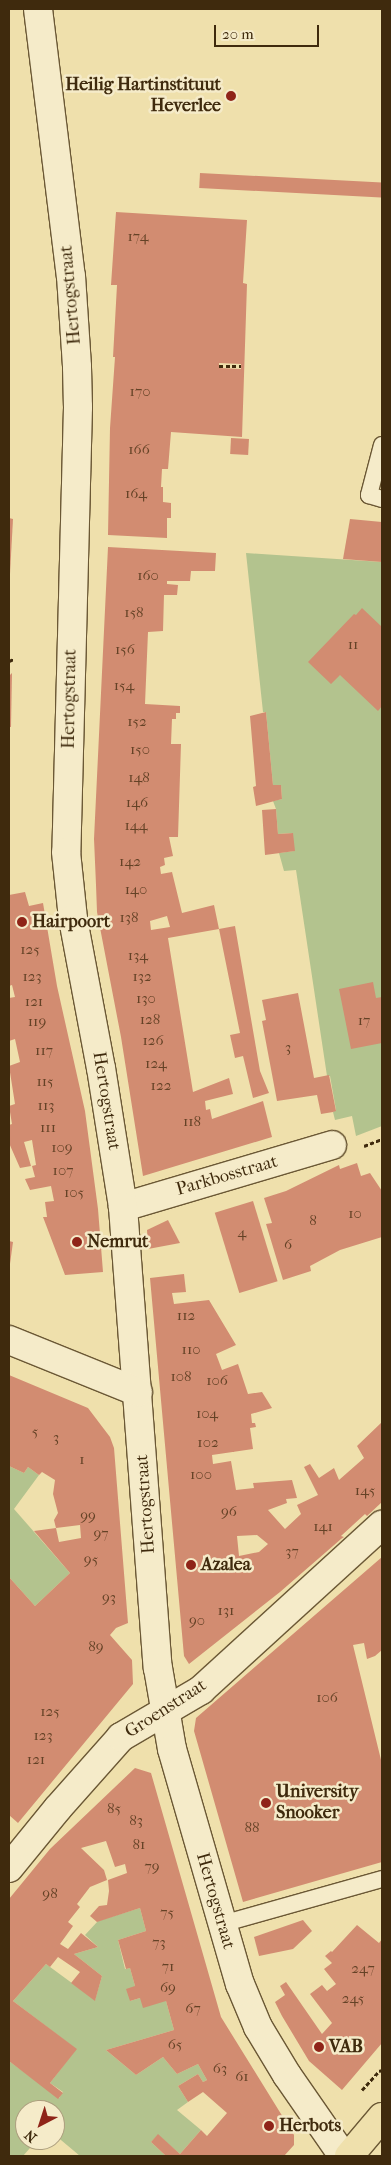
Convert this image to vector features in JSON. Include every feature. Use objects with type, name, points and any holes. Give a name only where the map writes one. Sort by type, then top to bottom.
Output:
[{"type":"main road","points":[[349,2156],[382,2117]]},
{"type":"street","name":"Hertogstraat","points":[[38,9],[71,276],[77,367],[78,406],[66,852],[73,919],[101,1068],[123,1206],[158,1668],[164,1711],[172,1749],[240,1984],[258,2027],[287,2075],[343,2156]]},
{"type":"street","name":"Parkbosstraat","points":[[123,1206],[332,1145]]},
{"type":"street","points":[[9,1340],[138,1392]]},
{"type":"street","name":"Groenstraat","points":[[9,1868],[58,1808],[121,1737],[200,1690],[382,1525]]},
{"type":"lane","points":[[382,445],[369,495],[382,499]]},
{"type":"lane","points":[[222,1924],[382,1879]]},
{"type":"path","points":[[219,366],[241,366]]},
{"type":"path","points":[[9,662],[14,659]]},
{"type":"path","points":[[356,2096],[379,2070],[382,2070]]},
{"type":"green space","points":[[246,553],[382,562],[382,1126],[356,1136],[352,1116],[335,1120],[333,1112],[336,1110],[330,1076],[327,1076],[296,870],[284,871],[279,853],[294,851],[292,833],[278,834],[276,809],[273,801],[282,799],[281,785],[273,785]]},
{"type":"green space","points":[[9,1466],[24,1473],[28,1467],[39,1475],[14,1509],[70,1573],[35,1606],[9,1577]]},
{"type":"green space","points":[[140,1908],[146,1931],[118,1940],[125,1969],[130,1968],[135,1986],[130,2001],[140,1998],[166,2001],[174,2030],[106,2050],[136,2075],[163,2057],[177,2074],[198,2064],[207,2080],[203,2082],[198,2074],[178,2086],[188,2102],[177,2110],[201,2130],[180,2154],[158,2135],[151,2142],[166,2156],[80,2156],[65,2143],[65,2100],[15,2100],[15,2150],[28,2150],[23,2156],[9,2156],[9,2061],[59,2098],[63,2092],[50,2083],[76,2049],[13,2001],[46,1964],[95,2000],[102,1976],[74,1954],[98,1947],[85,1935],[98,1921]]},
{"type":"building","points":[[200,173],[382,183],[381,198],[199,188]]},
{"type":"building","points":[[116,212],[247,220],[243,283],[247,284],[242,437],[171,432],[168,469],[162,469],[161,487],[163,487],[163,502],[171,503],[171,518],[167,518],[167,538],[108,535],[110,428],[115,357],[113,357],[117,285],[111,285]],"holes":[[[219,363],[241,364],[241,369],[219,368]]]},
{"type":"building","points":[[231,438],[249,439],[248,455],[230,454]]},
{"type":"building","points":[[9,518],[13,519],[10,574],[9,574]]},
{"type":"building","points":[[350,519],[382,522],[382,562],[343,559]]},
{"type":"building","points":[[108,547],[216,553],[215,571],[191,571],[190,581],[167,581],[167,584],[178,585],[177,595],[164,595],[163,631],[148,632],[145,704],[180,706],[180,713],[176,713],[176,719],[172,719],[171,744],[181,744],[178,837],[169,837],[173,856],[164,858],[165,865],[160,867],[161,874],[172,872],[182,913],[214,905],[219,929],[168,938],[193,1092],[229,1078],[233,1094],[205,1101],[206,1110],[210,1109],[212,1119],[263,1101],[272,1137],[143,1176],[121,1037],[97,912],[94,839]],"holes":[[[167,916],[170,927],[151,930],[150,921]]]},
{"type":"building","points":[[362,608],[382,627],[382,706],[378,711],[340,675],[331,684],[308,662]]},
{"type":"building","points":[[12,673],[11,727],[9,727],[9,676]]},
{"type":"building","points":[[266,712],[273,785],[281,785],[282,799],[256,806],[253,787],[256,786],[250,716]]},
{"type":"building","points":[[276,809],[278,834],[293,833],[295,851],[265,855],[262,810]]},
{"type":"building","points":[[25,892],[29,906],[43,903],[57,986],[85,1111],[98,1209],[103,1272],[65,1275],[43,1217],[47,1217],[45,1202],[54,1201],[51,1186],[30,1190],[25,1179],[35,1177],[32,1166],[36,1165],[32,1140],[24,1142],[31,1166],[20,1168],[9,1143],[9,1125],[12,1124],[9,1106],[15,1104],[9,1066],[20,1062],[15,1039],[9,1041],[9,998],[15,997],[12,985],[9,986],[9,895]]},
{"type":"building","points":[[235,926],[260,1071],[269,1093],[253,1098],[243,1056],[235,1058],[230,1035],[240,1033],[219,929]]},
{"type":"building","points":[[373,982],[376,998],[382,997],[382,1043],[351,1049],[339,989]]},
{"type":"building","points":[[298,993],[314,1078],[329,1075],[336,1111],[333,1112],[321,1114],[317,1095],[277,1101],[262,1021],[266,1020],[262,1000]]},
{"type":"building","points":[[357,1163],[361,1176],[370,1173],[382,1191],[382,1237],[340,1250],[310,1266],[311,1271],[283,1280],[266,1224],[272,1223],[264,1198],[286,1191],[339,1165],[340,1169]]},
{"type":"building","points":[[253,1201],[278,1281],[239,1293],[215,1213]]},
{"type":"building","points":[[168,1220],[180,1243],[148,1249],[147,1230]]},
{"type":"building","points":[[9,1241],[13,1242],[10,1264],[9,1264]]},
{"type":"building","points":[[184,1274],[186,1292],[172,1293],[174,1304],[209,1300],[236,1345],[216,1354],[222,1370],[238,1364],[248,1394],[262,1392],[272,1408],[251,1414],[252,1423],[255,1423],[256,1427],[250,1428],[253,1449],[212,1455],[213,1464],[231,1461],[236,1490],[254,1488],[253,1483],[292,1480],[297,1498],[286,1499],[287,1503],[268,1510],[285,1529],[301,1514],[297,1505],[318,1495],[304,1467],[310,1464],[319,1478],[334,1468],[339,1480],[364,1458],[357,1446],[382,1422],[382,1502],[367,1516],[365,1514],[341,1536],[344,1537],[280,1592],[189,1664],[184,1656],[150,1278]],"holes":[[[257,1535],[268,1544],[259,1552],[239,1556],[237,1536]]]},
{"type":"building","points":[[9,1375],[88,1408],[110,1437],[114,1448],[128,1623],[116,1628],[110,1635],[132,1660],[133,1684],[18,1823],[9,1815],[9,1577],[35,1606],[70,1573],[34,1531],[56,1528],[54,1520],[58,1513],[53,1494],[55,1480],[42,1472],[39,1475],[28,1467],[24,1473],[9,1466]],"holes":[[[80,1525],[81,1538],[59,1542],[56,1528]]]},
{"type":"building","points":[[382,1557],[382,1650],[375,1656],[367,1659],[364,1643],[353,1645],[382,1764],[382,1862],[243,1902],[194,1731],[196,1718]]},
{"type":"building","points":[[135,1768],[151,1773],[221,2017],[294,2135],[294,2145],[284,2156],[166,2156],[151,2142],[158,2134],[180,2154],[201,2130],[207,2136],[227,2113],[203,2092],[188,2102],[178,2086],[198,2074],[203,2082],[207,2080],[198,2064],[177,2074],[163,2057],[136,2075],[106,2050],[174,2030],[166,2001],[143,2008],[140,1998],[130,2001],[126,1989],[135,1986],[130,1968],[126,1969],[118,1940],[146,1931],[140,1908],[97,1922],[90,1916],[99,1906],[107,1905],[108,1880],[127,1873],[125,1864],[115,1867],[106,1841],[81,1848],[104,1870],[107,1880],[90,1887],[77,1904],[80,1907],[68,1922],[73,1926],[60,1944],[68,1949],[81,1933],[98,1947],[74,1954],[102,1976],[95,2001],[71,1983],[80,1972],[58,1957],[50,1967],[46,1964],[13,2001],[77,2049],[50,2083],[63,2093],[58,2099],[9,2061],[9,1899],[50,1849]]},
{"type":"building","points":[[303,1920],[312,1931],[293,1949],[259,1956],[254,1937]]},
{"type":"building","points":[[357,1925],[379,1943],[382,1939],[382,2043],[342,2090],[309,2061],[275,2002],[285,1995],[280,1986],[286,1982],[322,2034],[332,2023],[310,1994],[322,1985],[327,1991],[336,1984],[324,1969],[332,1963],[325,1956],[332,1952]]},
{"type":"place","name":"Heilig Hartinstituut Heverlee","points":[[231,96]]},
{"type":"place","name":"Hairpoort","points":[[22,922]]},
{"type":"place","name":"Nemrut","points":[[77,1242]]},
{"type":"place","name":"Azalea","points":[[191,1565]]},
{"type":"place","name":"University Snooker","points":[[266,1803]]},
{"type":"place","name":"VAB","points":[[319,2047]]},
{"type":"place","name":"Herbots","points":[[269,2126]]}]
